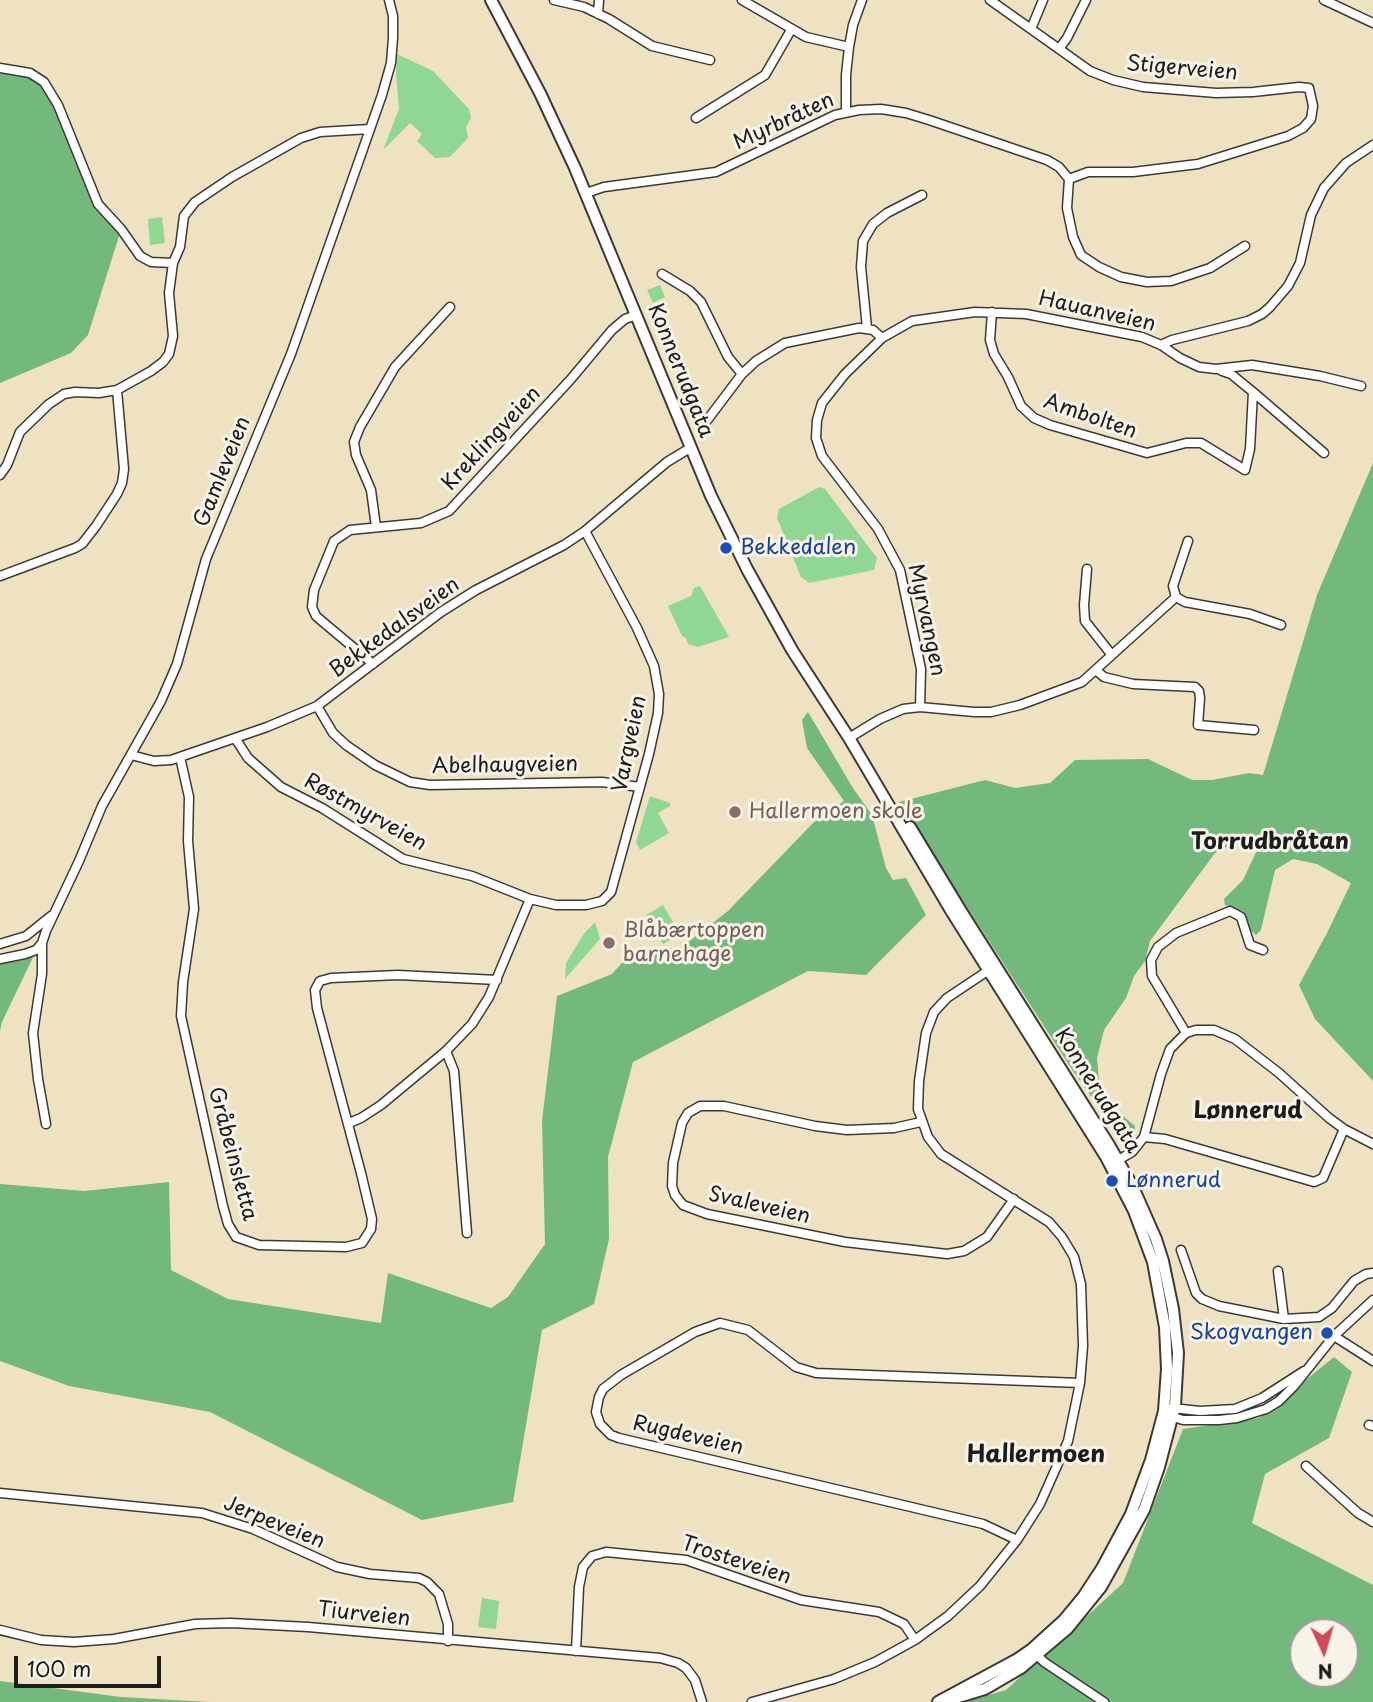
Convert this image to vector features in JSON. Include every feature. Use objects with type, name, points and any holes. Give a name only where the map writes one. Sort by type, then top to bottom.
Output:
[{"type":"main road","name":"Konnerudgata","points":[[491,3],[540,93],[586,193],[690,447],[753,582],[792,650],[1114,1162],[1156,1239],[1168,1281],[1178,1353],[1175,1406],[1168,1415]]},
{"type":"main road","name":"Konnerudgata","points":[[940,1702],[985,1689],[1067,1629],[1084,1610],[1118,1559],[1149,1497],[1168,1415],[1166,1339],[1157,1281],[1141,1230],[1114,1162]]},
{"type":"street","name":"Gamleveien","points":[[46,1124],[36,1071],[33,1034],[42,974],[42,943],[102,806],[161,701],[177,664],[206,559],[291,354],[370,129],[391,63],[393,23],[389,0]]},
{"type":"street","points":[[554,0],[569,2],[598,13],[646,43],[710,60]]},
{"type":"street","points":[[598,0],[598,13]]},
{"type":"street","points":[[742,0],[791,30],[816,41],[849,47]]},
{"type":"street","points":[[846,112],[849,47],[862,0]]},
{"type":"street","name":"Stigerveien","points":[[990,0],[1100,76],[1143,87],[1216,93],[1309,88],[1313,106],[1311,119],[1303,128],[1288,136],[1198,164],[1133,172],[1088,172],[1069,179]]},
{"type":"street","points":[[1031,29],[1043,0]]},
{"type":"street","points":[[1059,49],[1086,0]]},
{"type":"street","points":[[1324,0],[1373,23]]},
{"type":"street","points":[[696,118],[765,75],[791,30]]},
{"type":"street","points":[[0,68],[30,73],[44,82],[58,105],[98,205],[121,229],[140,256],[151,262],[173,263]]},
{"type":"street","name":"Myrbråten","points":[[586,193],[616,185],[716,172],[819,121],[846,112],[881,110],[929,120],[1047,160],[1059,167],[1069,179]]},
{"type":"street","points":[[0,475],[7,465],[20,432],[49,404],[64,394],[117,390],[151,371],[169,354],[173,336],[169,293],[173,263],[180,247],[184,216],[188,209],[223,183],[308,135],[370,129]]},
{"type":"street","name":"Hauanveien","points":[[882,338],[912,321],[992,312],[1026,314],[1097,327],[1142,337],[1161,345],[1248,321],[1270,307],[1288,286],[1300,262],[1311,215],[1324,188],[1346,163],[1373,145]]},
{"type":"street","points":[[1069,179],[1067,208],[1077,248],[1088,261],[1121,277],[1147,282],[1171,281],[1210,268],[1245,246]]},
{"type":"street","points":[[867,328],[861,267],[863,240],[873,225],[887,213],[922,195]]},
{"type":"street","points":[[662,274],[690,291],[701,302],[727,357],[742,374]]},
{"type":"street","points":[[376,527],[371,490],[356,455],[354,442],[395,368],[450,307]]},
{"type":"street","name":"Ambolten","points":[[992,312],[990,340],[994,355],[1021,406],[1034,418],[1050,425],[1147,453],[1186,443],[1200,443],[1245,470],[1251,439],[1254,392]]},
{"type":"street","name":"Kreklingveien","points":[[373,664],[316,616],[312,603],[314,590],[334,541],[350,530],[421,523],[442,515],[457,504],[612,330],[625,319],[636,315]]},
{"type":"street","points":[[705,423],[742,374],[763,356],[785,343],[867,328],[878,332],[882,338]]},
{"type":"street","name":"Myrvangen","points":[[882,338],[845,374],[822,402],[816,438],[822,456],[878,529],[900,570],[920,669],[920,707]]},
{"type":"street","points":[[1161,345],[1199,367],[1231,374],[1324,453]]},
{"type":"street","points":[[1216,369],[1252,365],[1361,386]]},
{"type":"street","points":[[0,576],[82,544],[117,494],[124,469],[117,390]]},
{"type":"street","name":"Bekkedalsveien","points":[[131,755],[154,761],[180,757],[317,706],[441,612],[585,531],[667,462],[690,447]]},
{"type":"street","name":"Vargveien","points":[[530,899],[571,906],[594,904],[607,897],[613,885],[658,713],[658,683],[642,639],[585,531]]},
{"type":"street","points":[[1188,541],[1173,586],[1176,597],[1185,602],[1250,614],[1281,625]]},
{"type":"street","points":[[1087,569],[1085,621],[1111,654]]},
{"type":"street","points":[[849,738],[891,713],[920,707],[974,712],[1002,710],[1082,682],[1176,597]]},
{"type":"street","points":[[1097,671],[1104,677],[1124,682],[1195,687],[1200,698],[1198,725],[1254,730]]},
{"type":"street","name":"Abelhaugveien","points":[[317,706],[333,733],[346,745],[375,765],[410,782],[439,785],[595,782],[640,787]]},
{"type":"street","name":"Røstmyrveien","points":[[235,737],[248,758],[281,787],[321,808],[403,859],[472,876],[530,899]]},
{"type":"street","name":"Gråbeinsletta","points":[[180,757],[189,797],[188,841],[194,909],[183,982],[181,1016],[223,1206],[228,1224],[236,1237],[259,1245],[346,1247],[362,1243],[371,1229],[372,1219],[317,1008],[315,990],[320,981],[331,978],[398,975],[497,980]]},
{"type":"street","points":[[348,1123],[371,1113],[446,1051],[472,1024],[497,980],[530,899]]},
{"type":"street","points":[[1186,1033],[1157,987],[1151,971],[1153,954],[1164,941],[1192,925],[1235,912],[1241,917],[1250,945],[1263,950]]},
{"type":"street","points":[[0,944],[26,936],[53,914]]},
{"type":"street","points":[[0,959],[36,950],[42,943]]},
{"type":"street","points":[[752,1702],[844,1675],[915,1640],[948,1616],[980,1586],[1017,1540],[1040,1504],[1063,1453],[1080,1382],[1084,1319],[1078,1269],[1069,1247],[1049,1222],[941,1154],[928,1136],[918,1109],[919,1081],[929,1022],[939,1005],[947,998],[992,968]]},
{"type":"street","points":[[1114,1162],[1132,1152],[1144,1137],[1170,1049],[1186,1033],[1214,1030],[1236,1039],[1344,1129],[1373,1144]]},
{"type":"street","points":[[446,1051],[454,1071],[467,1233]]},
{"type":"street","name":"Svaleveien","points":[[921,1122],[887,1129],[846,1130],[724,1106],[700,1106],[688,1113],[682,1123],[671,1178],[674,1195],[683,1205],[692,1209],[751,1224],[856,1244],[947,1254],[964,1251],[987,1237],[1014,1199]]},
{"type":"street","points":[[1144,1137],[1177,1142],[1314,1182],[1323,1178],[1344,1129]]},
{"type":"street","points":[[1181,1250],[1196,1293],[1202,1299],[1219,1306],[1284,1320],[1319,1317],[1332,1308],[1360,1276],[1373,1273]]},
{"type":"street","points":[[1278,1270],[1284,1320]]},
{"type":"street","points":[[1168,1415],[1219,1420],[1253,1414],[1279,1401],[1334,1336],[1373,1300]]},
{"type":"street","name":"Rugdeveien","points":[[1017,1540],[983,1524],[619,1438],[611,1435],[600,1424],[596,1412],[599,1396],[603,1389],[621,1375],[695,1332],[720,1323],[748,1330],[796,1367],[816,1373],[1080,1382]]},
{"type":"street","points":[[1334,1336],[1373,1361]]},
{"type":"street","points":[[1175,1406],[1200,1411],[1235,1409],[1262,1398],[1304,1371]]},
{"type":"street","points":[[1306,1466],[1358,1513],[1373,1522]]},
{"type":"street","name":"Jerpeveien","points":[[0,1493],[202,1513],[253,1529],[337,1567],[370,1574],[419,1578],[439,1594],[448,1624],[448,1641]]},
{"type":"street","name":"Trosteveien","points":[[576,1651],[579,1587],[583,1567],[592,1556],[606,1552],[686,1560],[801,1600],[879,1612],[904,1624],[915,1640]]},
{"type":"street","name":"Tiurveien","points":[[0,1630],[22,1637],[67,1642],[114,1639],[183,1625],[231,1623],[308,1627],[660,1658],[678,1663],[691,1674],[702,1702]]},
{"type":"street","points":[[1035,1652],[1104,1702]]},
{"type":"green space","points":[[397,54],[433,71],[469,109],[471,118],[466,127],[468,138],[450,157],[435,158],[417,141],[422,134],[410,123],[383,150],[399,109]]},
{"type":"green space","points":[[0,67],[17,69],[51,91],[70,142],[119,236],[88,335],[71,353],[0,383]]},
{"type":"green space","points":[[162,217],[165,243],[150,245],[148,219]]},
{"type":"green space","points":[[660,285],[665,297],[653,303],[647,290]]},
{"type":"green space","points":[[1373,463],[1373,1081],[1315,1019],[1299,985],[1351,883],[1317,864],[1293,859],[1275,870],[1261,930],[1256,935],[1249,929],[1243,914],[1236,908],[1225,905],[1224,899],[1243,880],[1258,848],[1245,837],[1215,853],[1150,941],[1145,961],[1134,976],[1126,998],[1104,1030],[1097,1058],[1100,1092],[1111,1106],[1135,1126],[1135,1134],[1122,1140],[1073,1071],[899,802],[985,780],[1015,788],[1050,783],[1075,760],[1148,759],[1192,780],[1212,780],[1249,773],[1263,775],[1317,595]]},
{"type":"green space","points":[[819,487],[825,489],[877,558],[874,570],[809,583],[801,577],[777,518],[779,509]]},
{"type":"green space","points":[[700,586],[729,637],[698,647],[688,644],[682,636],[668,606],[691,596],[694,588]]},
{"type":"green space","points":[[808,712],[872,815],[886,868],[893,880],[906,878],[926,915],[866,975],[808,971],[633,1062],[608,1157],[609,1239],[594,1304],[542,1330],[513,1502],[422,1520],[210,1412],[69,1386],[0,1361],[0,1184],[84,1191],[169,1182],[171,1270],[228,1299],[381,1323],[388,1273],[491,1308],[508,1297],[545,1244],[542,1121],[557,996],[612,974],[629,955],[682,947],[728,911],[813,823],[844,801],[807,748],[802,720]]},
{"type":"green space","points":[[650,796],[670,803],[670,806],[658,813],[669,833],[640,850],[636,842]]},
{"type":"green space","points":[[663,905],[680,934],[663,944],[646,915]]},
{"type":"green space","points":[[595,922],[600,939],[565,979],[566,963],[583,935]]},
{"type":"green space","points":[[36,951],[0,1031],[0,962],[21,960]]},
{"type":"green space","points":[[1334,1357],[1352,1372],[1329,1438],[1265,1474],[1252,1523],[1373,1585],[1373,1702],[965,1702],[1006,1690],[1123,1583],[1183,1429],[1259,1418]]},
{"type":"green space","points":[[482,1598],[499,1601],[496,1629],[478,1627]]},
{"type":"green space","points":[[0,1681],[121,1697],[210,1702],[0,1702]]},
{"type":"place","name":"Bekkedalen","points":[[726,548]]},
{"type":"place","name":"Hallermoen skole","points":[[735,812]]},
{"type":"place","name":"Blåbærtoppen barnehage","points":[[609,943]]},
{"type":"place","name":"Lønnerud","points":[[1112,1181]]},
{"type":"place","name":"Skogvangen","points":[[1327,1333]]},
{"type":"district","name":"Torrudbråtan","points":[[1270,843]]},
{"type":"district","name":"Lønnerud","points":[[1248,1112]]},
{"type":"district","name":"Hallermoen","points":[[1036,1455]]}]
